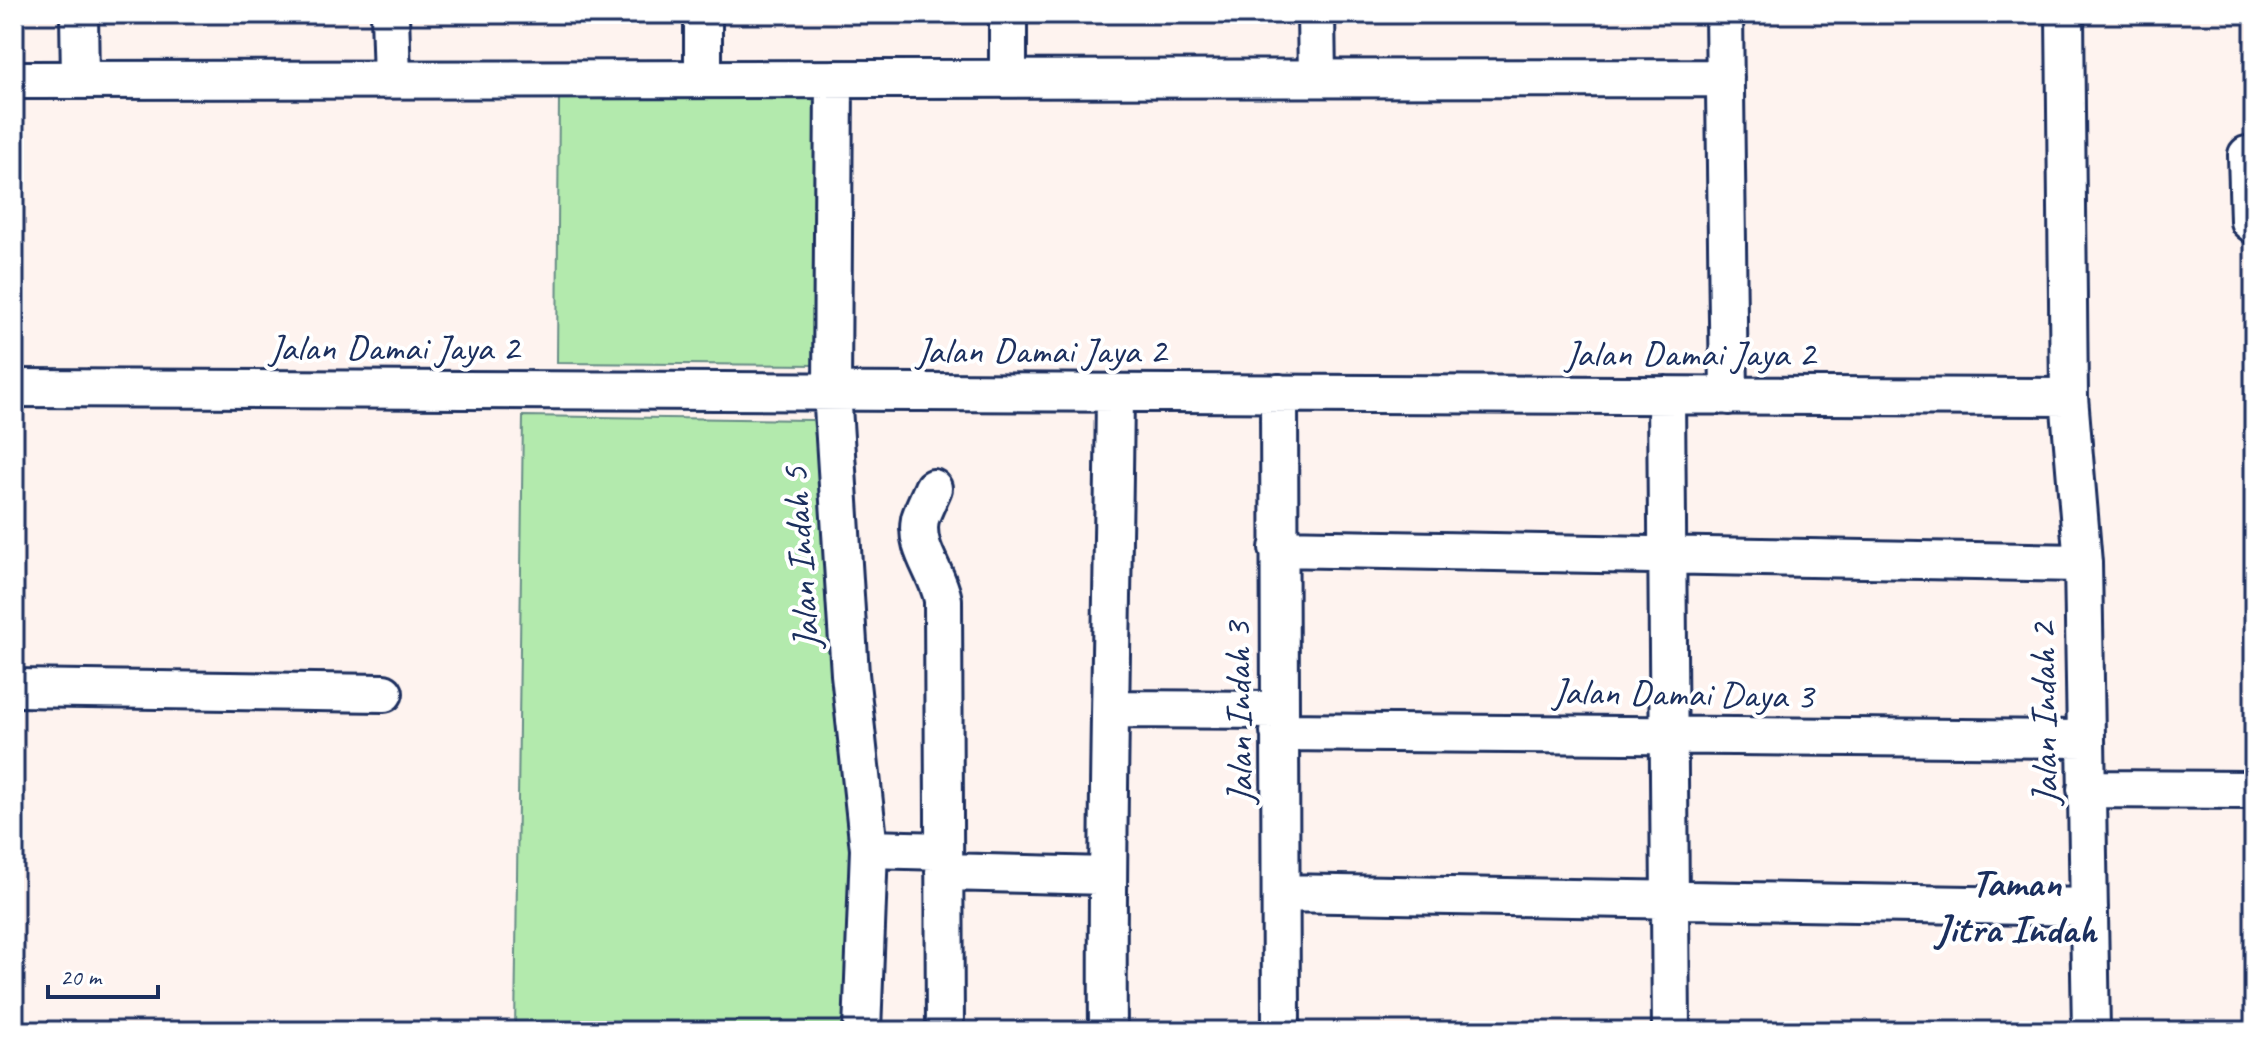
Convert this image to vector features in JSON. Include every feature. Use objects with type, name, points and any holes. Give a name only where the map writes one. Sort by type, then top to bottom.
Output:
[{"type":"street","points":[[79,14],[80,79]]},
{"type":"street","points":[[390,14],[392,79]]},
{"type":"street","points":[[703,14],[703,79]]},
{"type":"street","points":[[1008,14],[1008,79]]},
{"type":"street","points":[[1316,14],[1317,78]]},
{"type":"street","points":[[1724,14],[1729,396]]},
{"type":"street","name":"Jalan Indah 2","points":[[2065,14],[2069,397],[2083,563],[2091,1031]]},
{"type":"street","points":[[14,80],[1725,78]]},
{"type":"street","name":"Jalan Indah 5","points":[[834,79],[832,391],[850,674],[869,849],[862,1031]]},
{"type":"street","points":[[2247,155],[2249,221],[2254,225]]},
{"type":"street","name":"Jalan Damai Jaya 2","points":[[14,388],[2069,397]]},
{"type":"street","points":[[1108,1031],[1107,876],[1115,393]]},
{"type":"street","name":"Jalan Indah 3","points":[[1279,393],[1281,1031]]},
{"type":"street","points":[[1666,395],[1671,1031]]},
{"type":"street","points":[[933,488],[921,518],[919,535],[923,551],[941,586],[943,600],[945,1031]]},
{"type":"street","points":[[1278,548],[2083,563]]},
{"type":"street","points":[[14,688],[384,693]]},
{"type":"street","name":"Jalan Damai Daya 3","points":[[1112,709],[1279,721],[1669,735],[2086,739]]},
{"type":"street","points":[[2086,789],[2254,790]]},
{"type":"street","points":[[869,849],[944,862],[1107,876]]},
{"type":"street","points":[[1282,893],[2089,907]]},
{"type":"green space","points":[[559,96],[823,98],[821,365],[557,363]]},
{"type":"green space","points":[[523,416],[813,420],[858,778],[853,1031],[515,1031]]},
{"type":"district","name":"Taman Jitra Indah","points":[[2016,905]]}]
